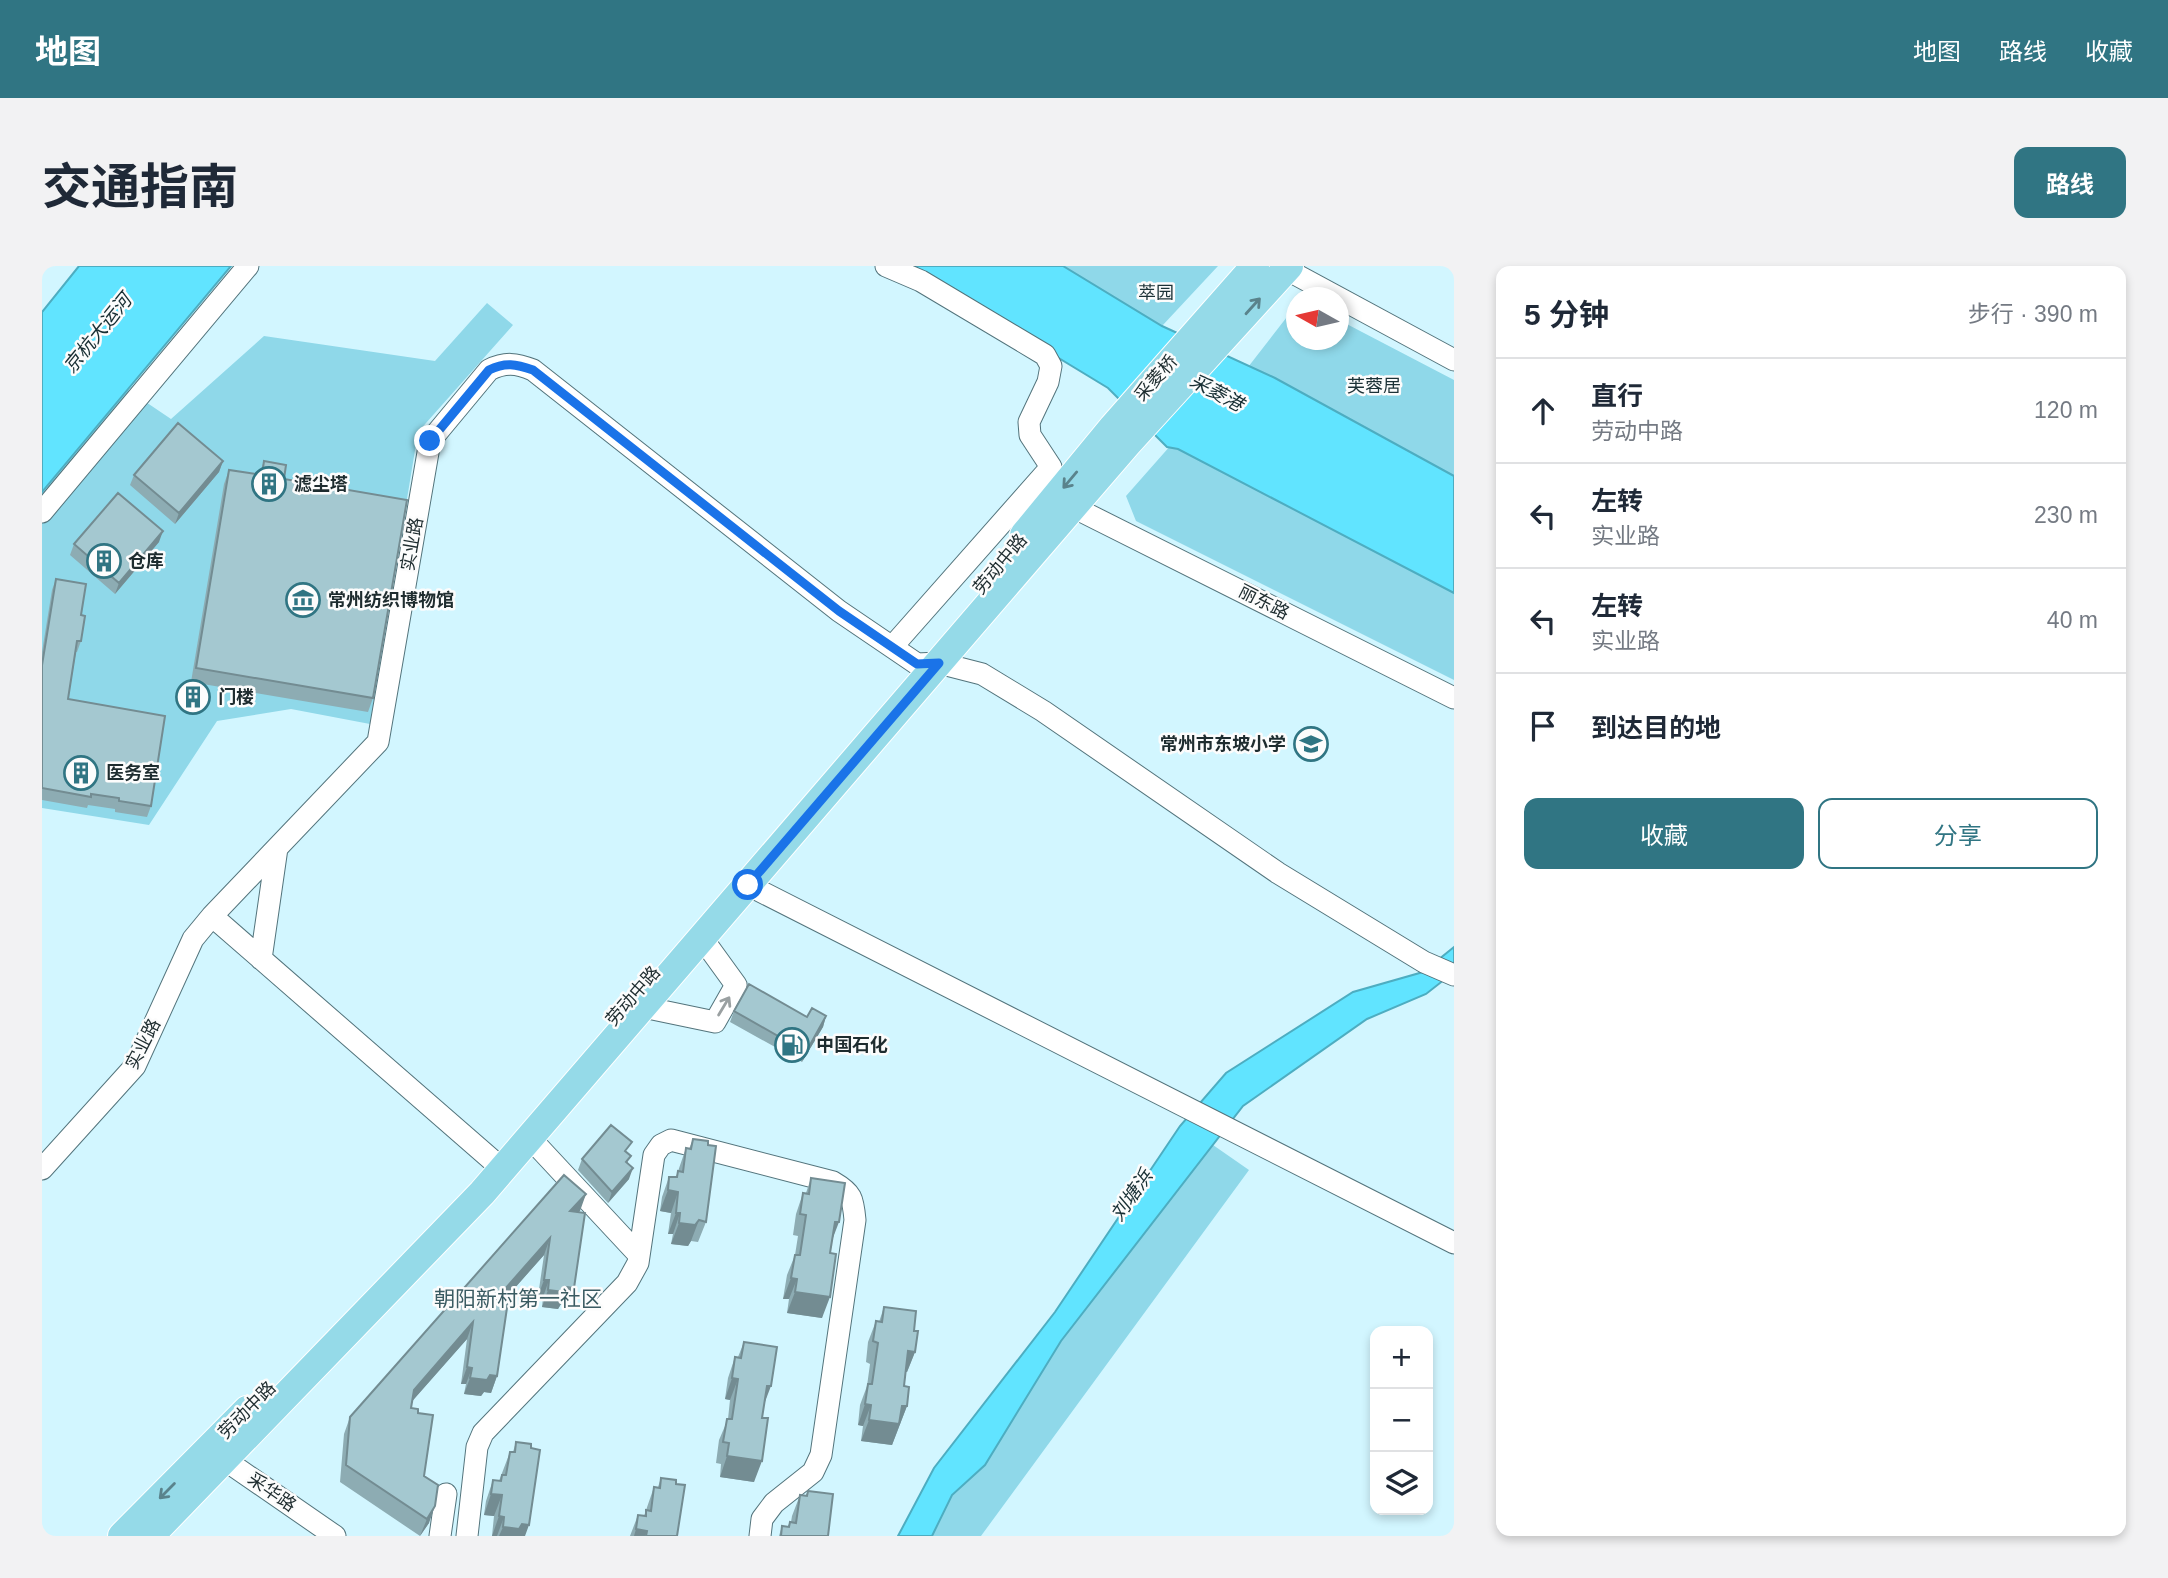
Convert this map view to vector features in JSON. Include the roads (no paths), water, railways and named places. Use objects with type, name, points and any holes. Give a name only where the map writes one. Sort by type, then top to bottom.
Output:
[{"type":"main road","points":[[1208,338],[1255,266]]},
{"type":"main road","points":[[1208,338],[1285,267]]},
{"type":"main road","name":"采菱桥","points":[[1120,436],[1208,338]]},
{"type":"main road","name":"劳动中路","points":[[150,1536],[219,1453],[472,1184],[928,664],[1073,507],[1120,436]]},
{"type":"main road","name":"劳动中路","points":[[122,1536],[219,1453],[482,1193],[748,885],[928,664],[1120,436]]},
{"type":"street","points":[[42,512],[248,266]]},
{"type":"street","points":[[886,266],[921,281],[1045,355],[1051,366],[1048,383],[1028,422],[1030,435],[1051,467],[892,647]]},
{"type":"street","points":[[1285,267],[1454,360]]},
{"type":"street","name":"实业路","points":[[42,1169],[135,1066],[193,939],[379,742],[430,441],[489,370],[502,364],[519,365],[533,370],[839,611],[892,647],[928,664],[982,674],[1023,699],[1278,873],[1424,962],[1454,975]]},
{"type":"street","name":"丽东路","points":[[1073,507],[1454,698]]},
{"type":"street","points":[[261,959],[277,848]]},
{"type":"street","points":[[748,885],[1454,1244]]},
{"type":"street","points":[[212,916],[492,1160]]},
{"type":"street","points":[[643,1007],[715,1022],[736,985],[702,938]]},
{"type":"street","points":[[530,1138],[639,1255]]},
{"type":"street","points":[[467,1536],[477,1447],[483,1433],[627,1283],[638,1264],[654,1155],[661,1144],[671,1140],[832,1182],[846,1189],[854,1201],[855,1220],[821,1455],[813,1472],[774,1503],[762,1519],[760,1536]]},
{"type":"street","name":"采华路","points":[[219,1453],[335,1536]]},
{"type":"street","points":[[440,1536],[446,1494]]},
{"type":"water","name":"京杭大运河","points":[[79,266],[231,266],[42,492],[42,312]]},
{"type":"water","name":"采菱港","points":[[907,266],[1063,266],[1162,326],[1275,378],[1454,476],[1454,593],[1178,449],[1167,447],[1108,388]]},
{"type":"water","points":[[1454,947],[1454,972],[1426,994],[1367,1019],[1243,1106],[1061,1341],[985,1465],[952,1495],[932,1536],[898,1536],[934,1468],[1055,1312],[1180,1126],[1226,1073],[1353,992],[1423,972]]},
{"type":"place","name":"滤尘塔","points":[[269,484]]},
{"type":"place","name":"仓库","points":[[104,561]]},
{"type":"place","name":"常州纺织博物馆","points":[[303,600]]},
{"type":"place","name":"门楼","points":[[193,697]]},
{"type":"place","name":"常州市东坡小学","points":[[1311,744]]},
{"type":"place","name":"医务室","points":[[81,773]]},
{"type":"place","name":"中国石化","points":[[792,1045]]},
{"type":"district","name":"朝阳新村第一社区","points":[[518,1299]]},
{"type":"park label","name":"萃园","points":[[1156,293]]},
{"type":"park label","name":"芙蓉居","points":[[1374,386]]},
{"type":"water label","name":"刘塘浜","points":[[1131,1195]]}]
